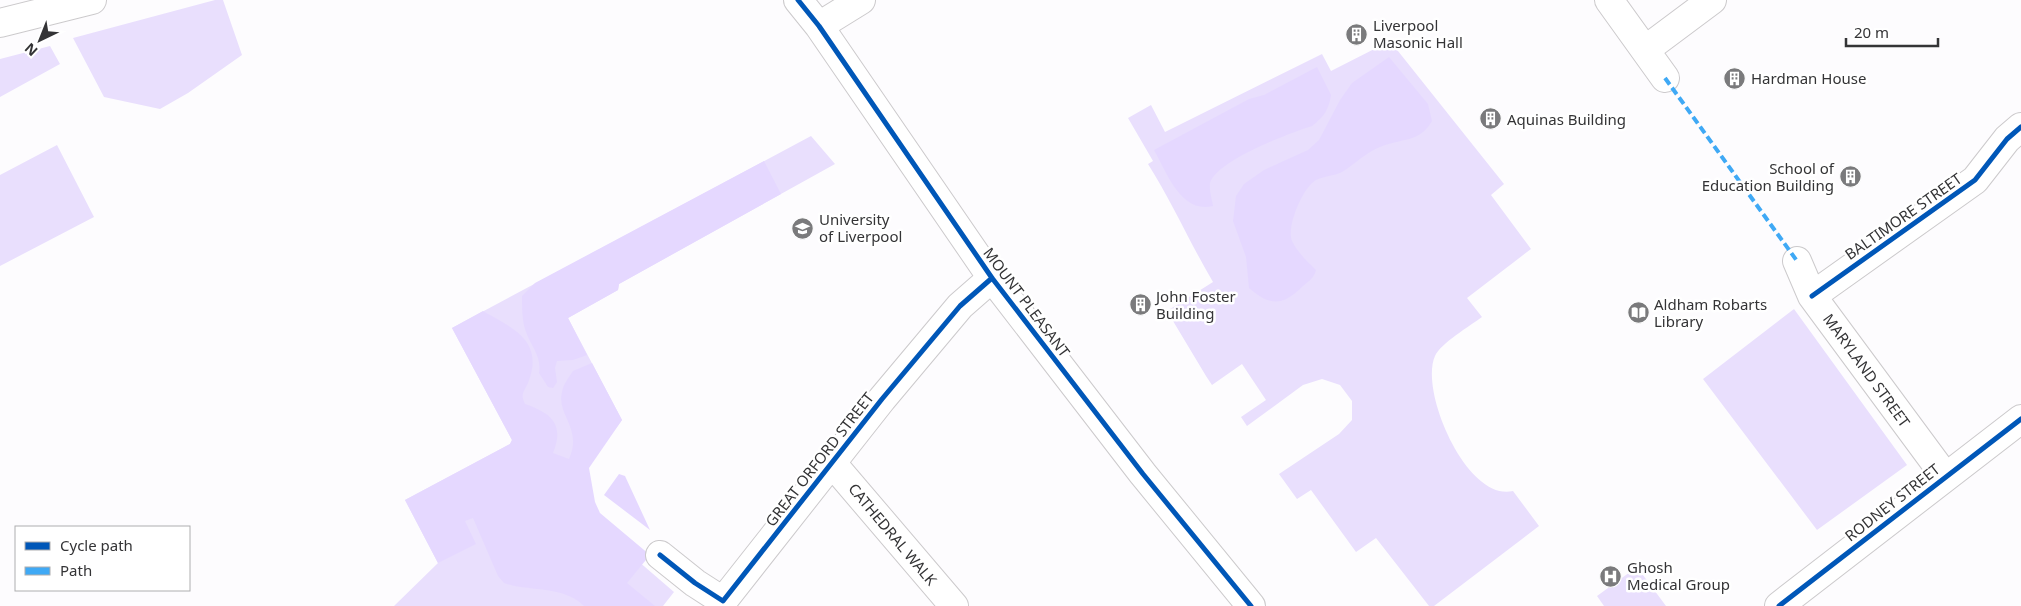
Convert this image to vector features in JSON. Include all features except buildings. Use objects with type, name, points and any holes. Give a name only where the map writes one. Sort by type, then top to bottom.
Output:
[{"type":"street","points":[[0,23],[92,0]]},
{"type":"street","name":"MOUNT PLEASANT","points":[[798,0],[819,26],[992,278],[1143,474],[1252,606]]},
{"type":"street","points":[[819,26],[861,0]]},
{"type":"street","points":[[1609,0],[1665,78]]},
{"type":"street","points":[[1645,50],[1712,0]]},
{"type":"street","name":"BALTIMORE STREET","points":[[1812,296],[1975,180],[2007,139],[2021,127]]},
{"type":"street","name":"MARYLAND STREET","points":[[1798,261],[1812,296],[1945,476]]},
{"type":"street","name":"GREAT ORFORD STREET","points":[[660,555],[695,583],[726,604],[882,398],[960,306],[992,278]]},
{"type":"street","name":"RODNEY STREET","points":[[1779,606],[2021,419]]},
{"type":"street","name":"CATHEDRAL WALK","points":[[832,463],[954,606]]},
{"type":"shaded area","points":[[215,0],[223,0],[242,55],[188,93],[160,109],[104,97],[73,38]]},
{"type":"shaded area","points":[[1390,41],[1504,184],[1491,195],[1531,249],[1467,298],[1482,317],[1449,340],[1438,351],[1435,356],[1432,372],[1434,393],[1441,417],[1451,441],[1464,462],[1479,479],[1496,490],[1513,491],[1539,526],[1434,606],[1429,606],[1376,538],[1356,552],[1311,490],[1297,499],[1279,474],[1339,434],[1352,420],[1352,401],[1340,385],[1322,379],[1303,385],[1247,426],[1241,417],[1266,400],[1242,364],[1212,385],[1206,376],[1167,311],[1213,282],[1148,164],[1153,161],[1128,118],[1151,105],[1165,132],[1322,54],[1331,71]]},
{"type":"shaded area","points":[[50,46],[60,64],[0,97],[0,59]]},
{"type":"shaded area","points":[[1389,57],[1428,104],[1432,121],[1416,137],[1375,149],[1342,172],[1316,180],[1311,184],[1297,208],[1291,227],[1291,235],[1294,245],[1316,270],[1314,276],[1294,294],[1281,301],[1275,302],[1263,298],[1249,288],[1246,257],[1233,221],[1236,196],[1244,184],[1264,170],[1308,150],[1319,140],[1340,100],[1352,83]]},
{"type":"shaded area","points":[[1317,67],[1331,95],[1327,109],[1312,126],[1255,148],[1226,165],[1215,174],[1210,183],[1213,206],[1202,207],[1192,204],[1176,190],[1154,150],[1249,99],[1264,95]]},
{"type":"shaded area","points":[[811,136],[835,164],[619,284],[618,290],[568,318],[622,420],[565,498],[674,592],[663,606],[394,606],[438,563],[405,500],[510,444],[512,440],[452,328]]},
{"type":"shaded area","points":[[57,145],[94,217],[0,266],[0,175]]},
{"type":"shaded area","points":[[764,161],[781,194],[619,284],[618,290],[568,318],[587,355],[573,360],[557,361],[555,368],[557,382],[553,388],[548,387],[539,373],[538,357],[525,328],[522,296],[535,283]]},
{"type":"shaded area","points":[[1794,309],[1907,465],[1817,530],[1703,379]]},
{"type":"shaded area","points":[[483,311],[505,323],[523,337],[529,346],[532,356],[532,368],[523,393],[525,404],[542,411],[553,421],[557,434],[553,453],[569,459],[573,439],[561,400],[563,389],[573,371],[592,363],[622,420],[589,468],[595,502],[600,513],[650,555],[627,583],[655,606],[584,606],[576,599],[556,592],[504,583],[498,576],[473,518],[465,521],[476,544],[438,563],[405,500],[510,444],[512,440],[452,328]]},
{"type":"shaded area","points":[[619,474],[625,476],[650,530],[604,495]]},
{"type":"shaded area","points":[[1637,567],[1666,606],[1604,606],[1597,596]]},
{"type":"marked path","points":[[1665,78],[1797,261]]},
{"type":"cycle path","points":[[798,0],[819,26],[992,278],[1143,474],[1251,606]]},
{"type":"cycle path","points":[[1812,296],[1975,180],[2007,139],[2021,127]]},
{"type":"cycle path","points":[[660,555],[695,583],[723,601],[882,399],[960,306],[992,278]]},
{"type":"cycle path","points":[[1779,606],[2021,419]]},
{"type":"place","name":"Liverpool Masonic Hall","points":[[1357,34]]},
{"type":"place","name":"Hardman House","points":[[1735,78]]},
{"type":"place","name":"Aquinas Building","points":[[1491,119]]},
{"type":"place","name":"School of Education Building","points":[[1850,177]]},
{"type":"place","name":"University of Liverpool","points":[[803,228]]},
{"type":"place","name":"John Foster Building","points":[[1140,305]]},
{"type":"place","name":"Aldham Robarts Library","points":[[1638,313]]},
{"type":"place","name":"Ghosh Medical Group","points":[[1611,576]]}]
